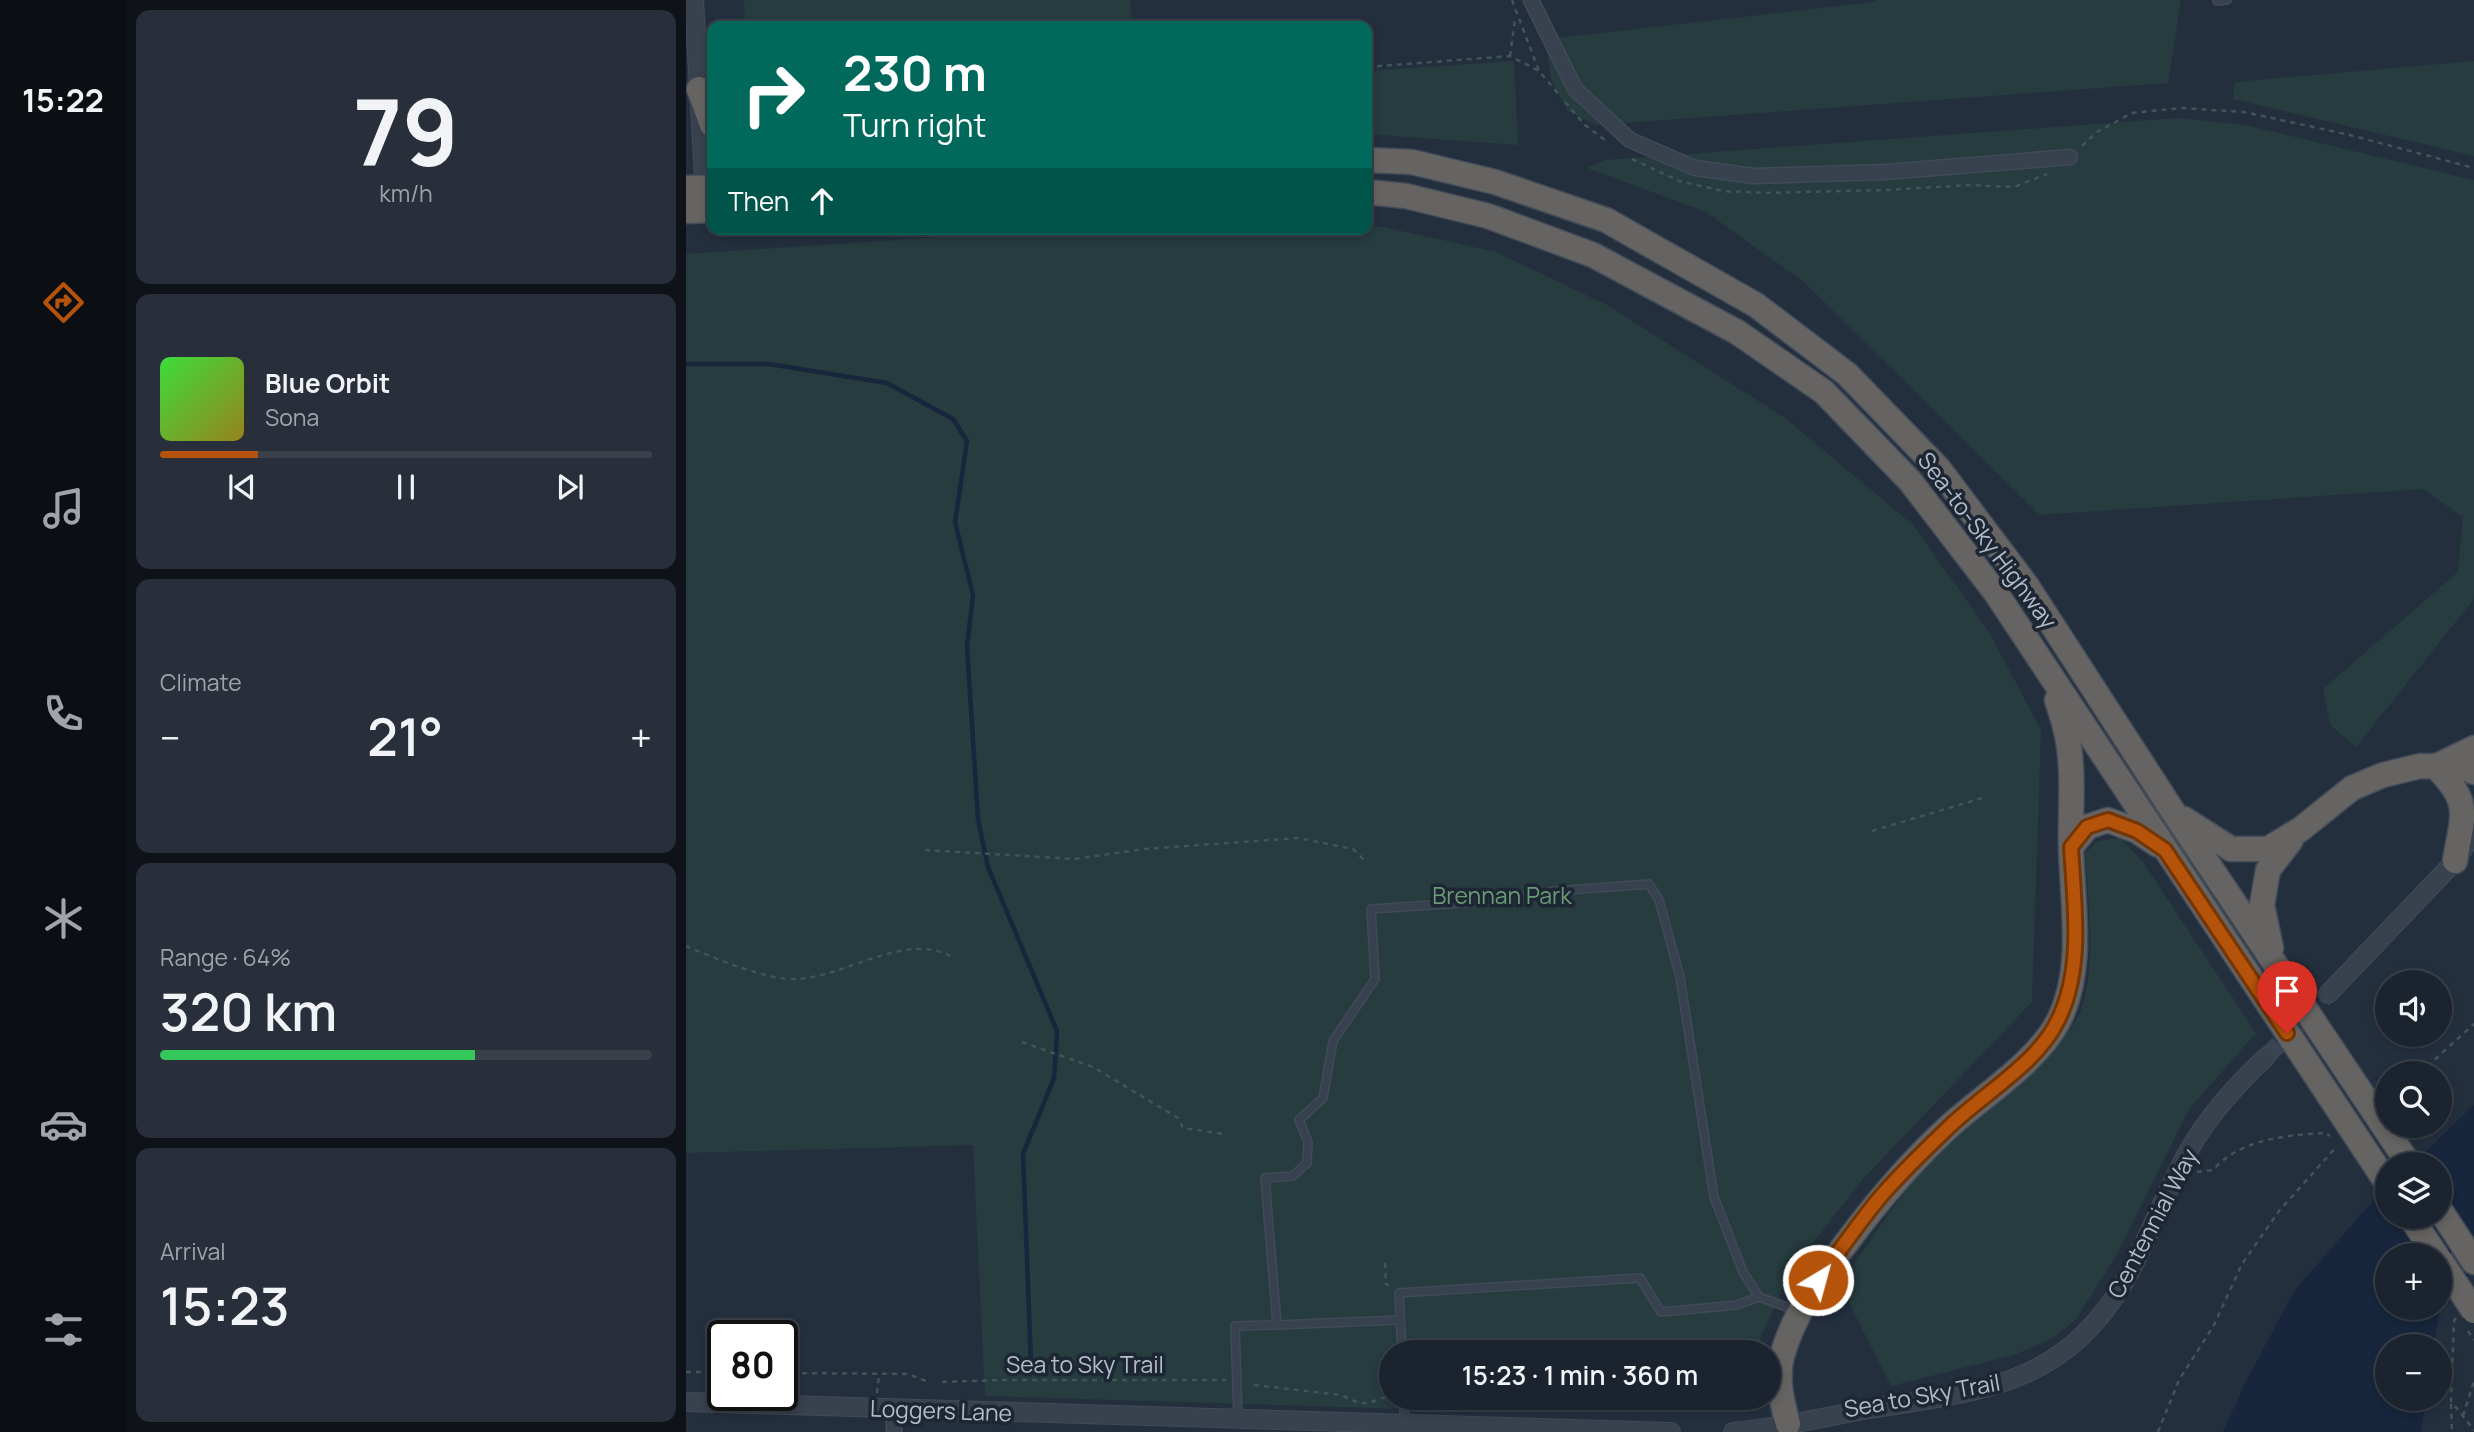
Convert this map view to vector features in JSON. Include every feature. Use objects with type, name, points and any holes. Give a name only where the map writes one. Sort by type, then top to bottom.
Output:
[{"type":"highway","points":[[699,89],[707,111]]},
{"type":"highway","name":"Sea-to-Sky Highway","points":[[1372,160],[1412,162],[1495,182],[1606,220],[1756,305],[1847,374],[1940,469],[2026,586],[2401,1152]]},
{"type":"highway","name":"Sea-to-Sky Highway","points":[[1372,193],[1406,196],[1488,216],[1593,255],[1737,332],[1824,392],[1910,481],[1996,593],[2165,850],[2352,1145],[2375,1170]]},
{"type":"highway","points":[[1788,1428],[1780,1393],[1781,1358],[1799,1311],[1818,1280],[1881,1196],[1951,1125],[2045,1042],[2059,1020],[2070,988],[2075,927],[2071,786],[2066,732],[2049,676]]},
{"type":"highway","points":[[2435,766],[2474,748]]},
{"type":"highway","points":[[2174,813],[2231,849],[2268,849],[2301,829],[2352,788],[2383,775],[2420,766],[2460,767],[2474,772]]},
{"type":"highway","points":[[2435,766],[2453,785],[2461,799],[2462,818],[2455,861]]},
{"type":"highway","points":[[2071,847],[2087,827],[2108,820],[2137,831],[2165,850]]},
{"type":"highway","points":[[2274,962],[2262,905],[2268,870],[2301,829]]},
{"type":"highway","points":[[2452,1228],[2474,1262]]},
{"type":"highway","points":[[2452,1281],[2469,1311]]},
{"type":"street","points":[[694,0],[701,199]]},
{"type":"street","points":[[1531,0],[1575,89],[1630,140],[1695,168],[1754,176],[1886,172],[2070,157]]},
{"type":"street","points":[[2328,995],[2455,861],[2474,834]]},
{"type":"street","name":"Centennial Way","points":[[1788,1428],[1972,1392],[2023,1376],[2064,1352],[2096,1322],[2127,1277],[2174,1177],[2201,1130],[2235,1087],[2266,1057]]},
{"type":"street","name":"Loggers Lane","points":[[686,1402],[1238,1419],[1305,1426],[1405,1424],[1478,1429],[1671,1432]]},
{"type":"street","points":[[894,1408],[894,1432]]},
{"type":"street","points":[[1733,1432],[1788,1428]]},
{"type":"lane","points":[[2217,1],[2227,0]]},
{"type":"lane","points":[[1277,1325],[1265,1178],[1293,1176],[1307,1163],[1308,1142],[1299,1120],[1323,1098],[1333,1041],[1375,979],[1371,909],[1494,901],[1555,891],[1648,884],[1659,900],[1680,977],[1714,1197],[1743,1272],[1759,1297],[1799,1311]]},
{"type":"lane","points":[[1402,1340],[1399,1293],[1640,1278],[1661,1312],[1737,1305],[1759,1297]]},
{"type":"lane","points":[[1238,1419],[1235,1326],[1401,1320]]},
{"type":"lane","points":[[1404,1410],[1405,1424]]},
{"type":"path","points":[[1512,0],[1539,71],[1585,125],[1616,147]]},
{"type":"path","points":[[1510,56],[1516,16]]},
{"type":"path","points":[[1372,66],[1510,56],[1539,71]]},
{"type":"path","points":[[1626,155],[1679,181],[1723,191],[1765,193],[1971,185],[2014,187],[2045,176],[2097,132],[2132,113],[2182,108],[2244,112],[2350,135],[2474,168]]},
{"type":"path","points":[[1872,831],[1982,798]]},
{"type":"path","points":[[925,850],[1075,859],[1144,849],[1298,838],[1353,849],[1367,863]]},
{"type":"path","points":[[686,946],[761,973],[795,979],[830,974],[862,961],[904,951],[932,950],[954,957]]},
{"type":"path","points":[[2433,1061],[2474,1024]]},
{"type":"path","points":[[1022,1042],[1093,1067],[1178,1118],[1183,1128],[1224,1134]]},
{"type":"path","points":[[2190,1171],[2202,1173],[2213,1170],[2222,1160],[2241,1149],[2287,1135],[2325,1133],[2333,1138]]},
{"type":"path","points":[[2158,1432],[2179,1380],[2214,1325],[2242,1264],[2279,1211],[2352,1145]]},
{"type":"path","points":[[1385,1263],[1386,1284],[1399,1293]]},
{"type":"path","points":[[2452,1374],[2454,1321],[2469,1311]]},
{"type":"path","points":[[686,1372],[707,1372]]},
{"type":"path","points":[[798,1373],[908,1374],[926,1381]]},
{"type":"path","points":[[877,1397],[879,1375]]},
{"type":"path","name":"Sea to Sky Trail","points":[[942,1382],[1227,1380]]},
{"type":"path","points":[[2463,1416],[2474,1381]]},
{"type":"path","points":[[1254,1385],[1341,1395],[1359,1403],[1379,1399]]},
{"type":"path","points":[[2452,1402],[2474,1430]]},
{"type":"path","points":[[2451,1411],[2452,1432]]},
{"type":"green space","points":[[744,0],[1130,0],[1132,21],[745,21]]},
{"type":"green space","points":[[1876,0],[2181,0],[2168,83],[1596,125],[1568,111],[1551,80],[1546,39]]},
{"type":"green space","points":[[1514,61],[1518,145],[1372,134],[1372,71]]},
{"type":"green space","points":[[2474,61],[2474,156],[2233,99],[2235,82]]},
{"type":"green space","points":[[2177,118],[2246,125],[2474,180],[2474,599],[2356,747],[2330,725],[2323,689],[2458,572],[2463,517],[2423,489],[2040,515],[1805,283],[1706,212],[1587,168],[1605,160]]},
{"type":"green space","name":"Brennan Park","points":[[1372,226],[1496,252],[1607,305],[1785,418],[1913,525],[1989,632],[2041,730],[2032,1002],[1862,1180],[1792,1270],[1761,1340],[1379,1340],[1379,1408],[985,1396],[973,1145],[686,1153],[686,254],[969,235],[1372,235]]},
{"type":"green space","points":[[2120,838],[2143,862],[2256,1033],[2189,1109],[2116,1256],[2076,1319],[2053,1338],[2014,1355],[1891,1386],[1840,1285],[1905,1192],[1947,1140],[2042,1059],[2074,1024],[2082,1007],[2089,969],[2090,930],[2085,853],[2098,841]]},
{"type":"green space","name":"Brennan Park","points":[[1438,1410],[1534,1410],[1503,1412]]},
{"type":"water","points":[[2474,1105],[2474,1269],[2452,1294],[2452,1243],[2375,1243],[2375,1320],[2438,1320],[2436,1334],[2375,1334],[2375,1411],[2424,1411],[2421,1432],[2223,1432],[2246,1381],[2295,1290],[2375,1200],[2375,1229],[2452,1229],[2452,1152],[2425,1152],[2440,1138],[2452,1138],[2452,1126]]},
{"type":"waterway","points":[[686,364],[769,364],[887,383],[953,419],[967,441],[955,522],[973,595],[967,646],[978,819],[988,867],[1057,1031],[1054,1078],[1023,1154],[1031,1364]]},
{"type":"tunnel","points":[[2266,1057],[2328,994]]},
{"type":"route","points":[[1818,1280],[1881,1196],[1951,1125],[2045,1042],[2059,1020],[2070,988],[2073,962],[2075,927],[2071,847],[2087,827],[2108,820],[2137,831],[2165,850],[2287,1033]]}]
